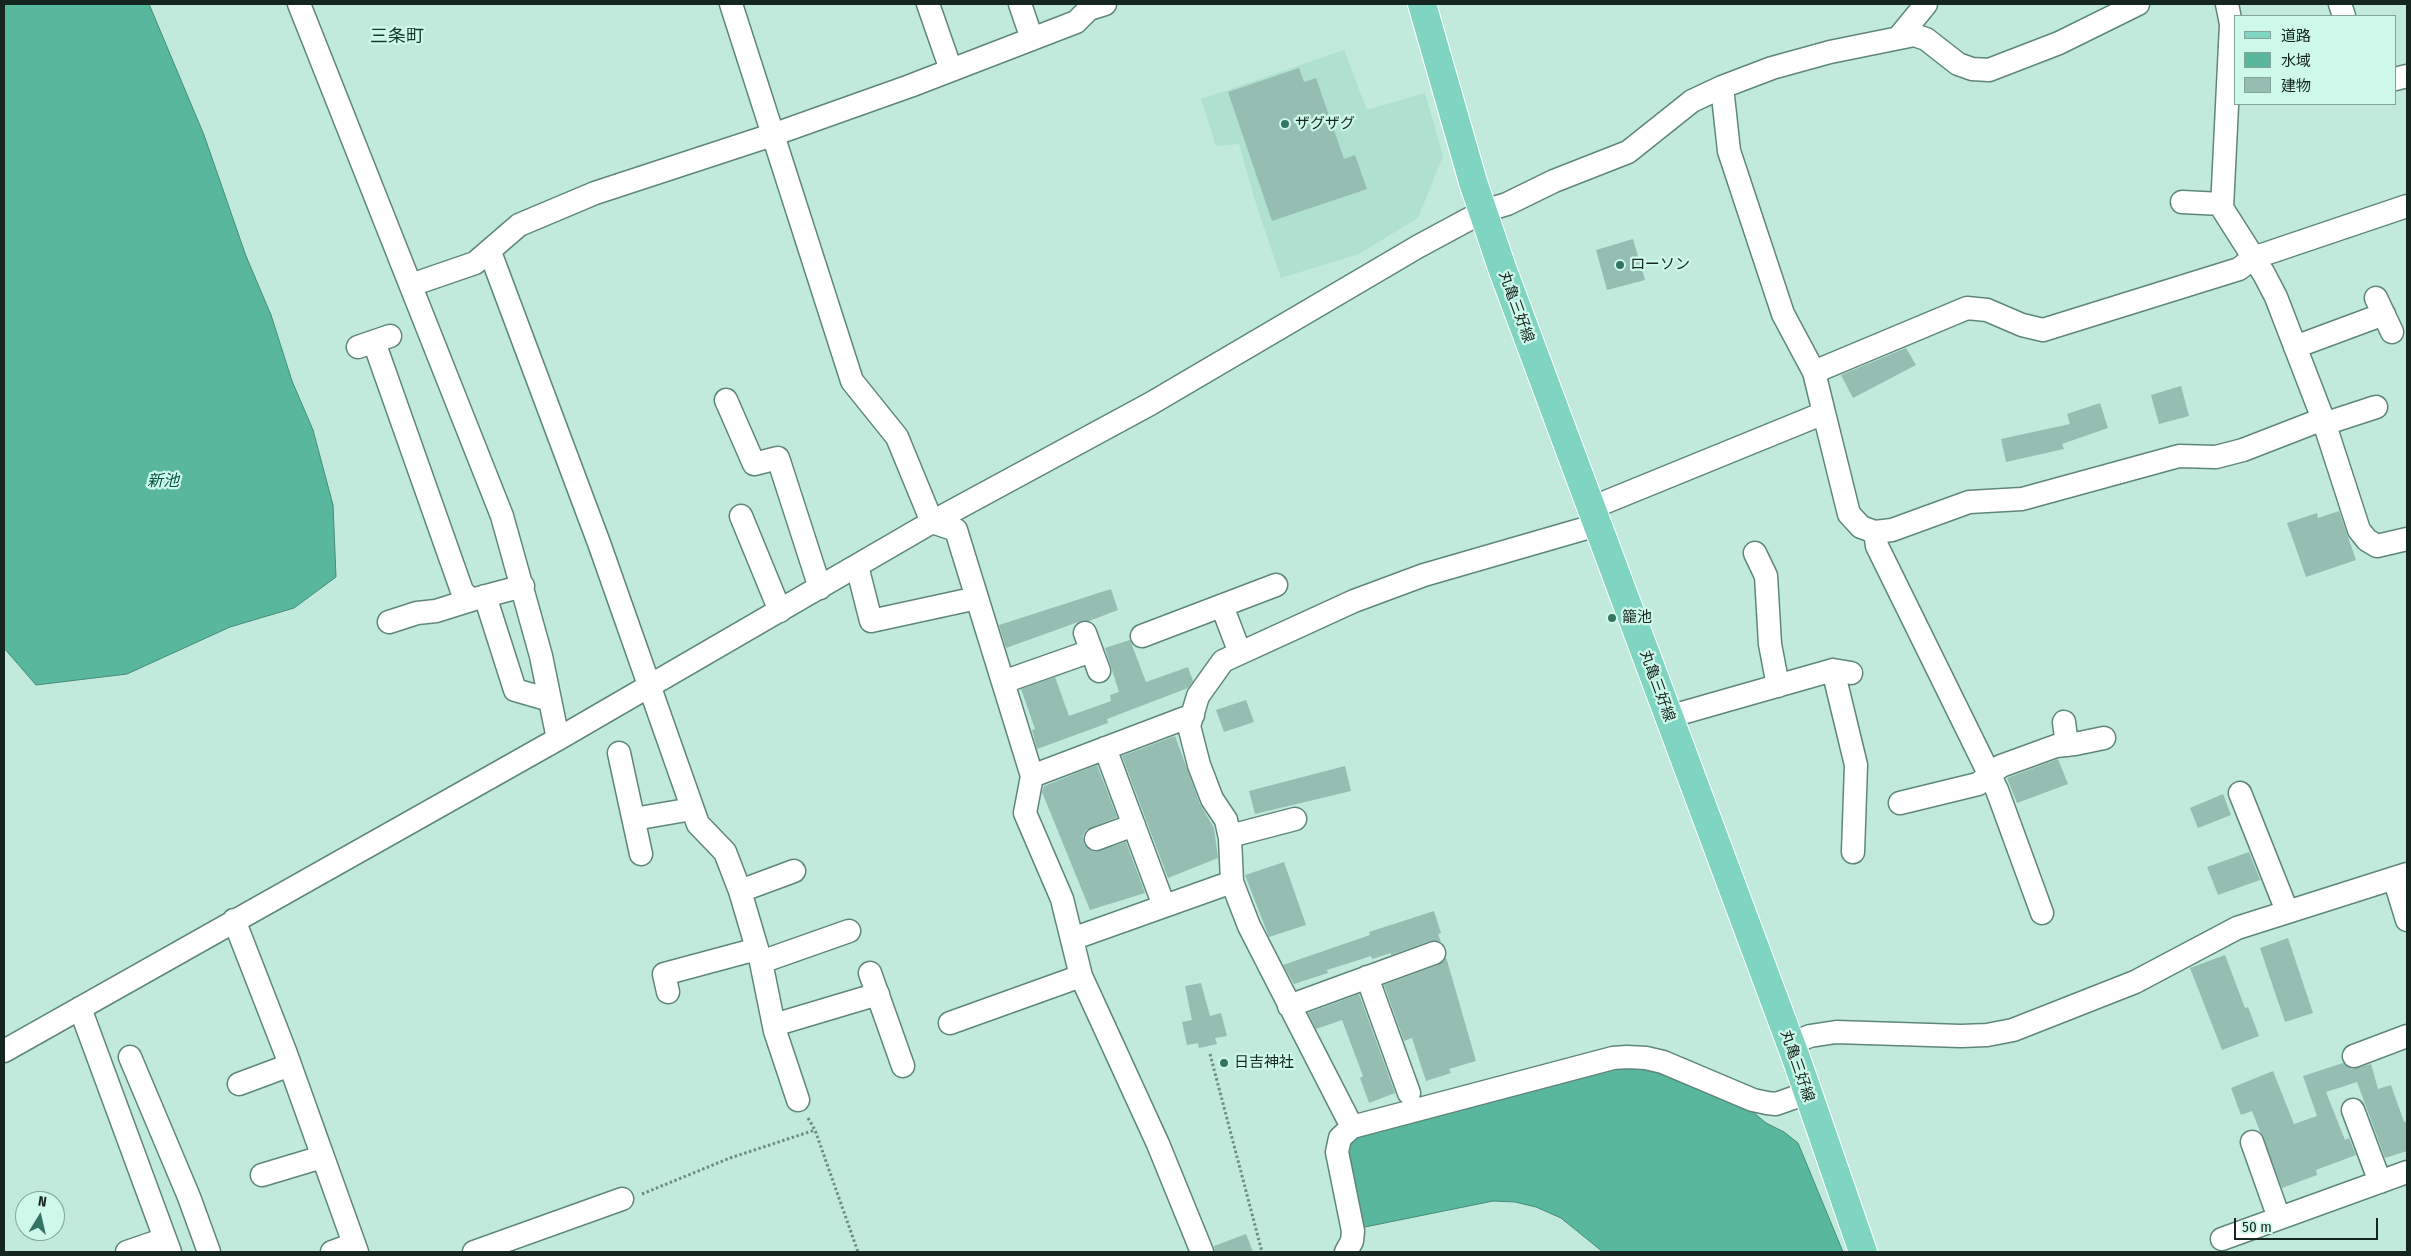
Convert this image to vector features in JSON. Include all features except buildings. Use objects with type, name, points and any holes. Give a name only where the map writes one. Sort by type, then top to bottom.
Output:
[{"type":"main road","name":"丸亀三好線","points":[[1422,4],[1502,268],[1790,1044],[1863,1252]]},
{"type":"street","points":[[299,4],[498,507],[523,586],[558,739]]},
{"type":"street","points":[[731,4],[775,134],[804,235],[852,382],[897,437],[932,522],[956,530],[1032,776],[1025,813],[1062,899],[1081,976],[1158,1144],[1202,1252]]},
{"type":"street","points":[[928,4],[951,70]]},
{"type":"street","points":[[1020,4],[1032,39]]},
{"type":"street","points":[[411,285],[475,263],[519,225],[578,200],[775,134],[951,70],[1076,22],[1089,9],[1105,4]]},
{"type":"street","points":[[1899,37],[1926,4]]},
{"type":"street","points":[[4,1051],[558,739],[932,522],[1150,404],[1419,246],[1484,211],[1506,204],[1554,181],[1628,152],[1692,101],[1722,87],[1772,68],[1899,37],[1914,36],[1926,39],[1958,64],[1972,69],[1989,70],[2060,43],[2138,4]]},
{"type":"street","points":[[2227,4],[2230,24],[2222,208],[2276,297],[2324,422],[2359,530],[2367,540],[2377,546],[2407,538]]},
{"type":"street","points":[[1722,87],[1730,151],[1783,314],[1814,372],[1849,514],[1861,527],[1875,532],[1892,530],[1969,502],[2022,499],[2179,456],[2216,457],[2225,455],[2376,407]]},
{"type":"street","points":[[2182,202],[2222,204]]},
{"type":"street","points":[[1814,372],[1967,308],[1987,310],[2022,325],[2043,330],[2239,269],[2253,258],[2407,206]]},
{"type":"street","points":[[490,252],[599,543],[692,809],[698,824],[724,852],[740,891],[759,956],[774,1025],[798,1100]]},
{"type":"street","points":[[2294,347],[2384,315]]},
{"type":"street","points":[[374,342],[462,591],[478,598],[515,690],[550,700]]},
{"type":"street","points":[[726,400],[754,464],[778,458],[820,588]]},
{"type":"street","points":[[1352,1127],[1249,926],[1232,882],[1230,836],[1226,820],[1212,799],[1199,765],[1189,726],[1198,696],[1223,661],[1240,653],[1354,602],[1424,575],[1594,516],[1824,413]]},
{"type":"street","points":[[741,516],[780,611]]},
{"type":"street","points":[[1875,532],[1877,546],[2041,886],[2042,913]]},
{"type":"street","points":[[1755,552],[1766,576],[1770,644],[1778,686]]},
{"type":"street","points":[[857,566],[871,621],[977,598]]},
{"type":"street","points":[[1142,636],[1276,585]]},
{"type":"street","points":[[389,622],[416,613],[436,611],[523,586]]},
{"type":"street","points":[[1222,606],[1240,653]]},
{"type":"street","points":[[1003,682],[1092,652]]},
{"type":"street","points":[[1668,717],[1778,686],[1842,672],[1856,765],[1865,803],[1853,852]]},
{"type":"street","points":[[1032,776],[1192,715]]},
{"type":"street","points":[[2064,722],[2067,745]]},
{"type":"street","points":[[1900,803],[1978,784],[2001,766],[2056,746],[2104,738]]},
{"type":"street","points":[[1105,748],[1164,906]]},
{"type":"street","points":[[619,753],[642,854]]},
{"type":"street","points":[[2240,793],[2288,911]]},
{"type":"street","points":[[634,819],[692,809]]},
{"type":"street","points":[[1230,836],[1295,819]]},
{"type":"street","points":[[1096,839],[1134,825]]},
{"type":"street","points":[[740,891],[794,871]]},
{"type":"street","points":[[1790,1044],[1810,1036],[1836,1032],[1961,1036],[1987,1035],[2014,1030],[2135,982],[2237,928],[2401,876],[2407,920]]},
{"type":"street","points":[[1072,939],[1232,882]]},
{"type":"street","points":[[234,920],[290,1065],[356,1248],[332,1252]]},
{"type":"street","points":[[668,992],[664,974],[759,956],[849,931]]},
{"type":"street","points":[[1289,1006],[1434,953]]},
{"type":"street","points":[[950,1024],[1014,991],[1081,976]]},
{"type":"street","points":[[1368,977],[1409,1094]]},
{"type":"street","points":[[774,1025],[874,983],[902,1066]]},
{"type":"street","points":[[80,1008],[168,1246],[127,1252]]},
{"type":"street","points":[[2354,1056],[2407,1036]]},
{"type":"street","points":[[130,1057],[189,1198],[209,1252]]},
{"type":"street","points":[[1346,1252],[1352,1241],[1353,1231],[1337,1152],[1340,1138],[1352,1127],[1603,1060],[1627,1057],[1646,1058],[1663,1062],[1753,1100],[1767,1103],[1776,1104],[1807,1093]]},
{"type":"street","points":[[239,1084],[290,1065]]},
{"type":"street","points":[[2354,1110],[2380,1182]]},
{"type":"street","points":[[2252,1142],[2279,1218]]},
{"type":"street","points":[[262,1175],[322,1157]]},
{"type":"street","points":[[2222,1238],[2407,1172]]},
{"type":"street","points":[[155,1211],[189,1198]]},
{"type":"street","points":[[474,1252],[622,1199]]},
{"type":"path","points":[[1210,1054],[1262,1252]]},
{"type":"path","points":[[798,1100],[815,1130],[858,1252]]},
{"type":"path","points":[[622,1199],[635,1196],[730,1158],[815,1130]]},
{"type":"shaded area","points":[[1344,50],[1367,110],[1425,93],[1443,156],[1418,218],[1359,254],[1281,278],[1257,207],[1239,144],[1216,146],[1201,99]]},
{"type":"water","name":"新池","points":[[4,4],[149,4],[204,135],[246,256],[271,315],[292,381],[313,430],[333,505],[336,577],[294,608],[230,627],[127,674],[36,685],[4,648]]},
{"type":"water","points":[[1613,1067],[1639,1068],[1658,1073],[1753,1112],[1766,1123],[1784,1132],[1798,1143],[1843,1252],[1603,1252],[1561,1218],[1536,1207],[1515,1202],[1493,1201],[1360,1228],[1342,1144],[1346,1139]]},
{"type":"place","name":"ザグザグ","points":[[1285,124]]},
{"type":"place","name":"ローソン","points":[[1620,265]]},
{"type":"place","name":"籠池","points":[[1612,618]]},
{"type":"place","name":"日吉神社","points":[[1224,1063]]},
{"type":"district","name":"三条町","points":[[397,37]]}]
